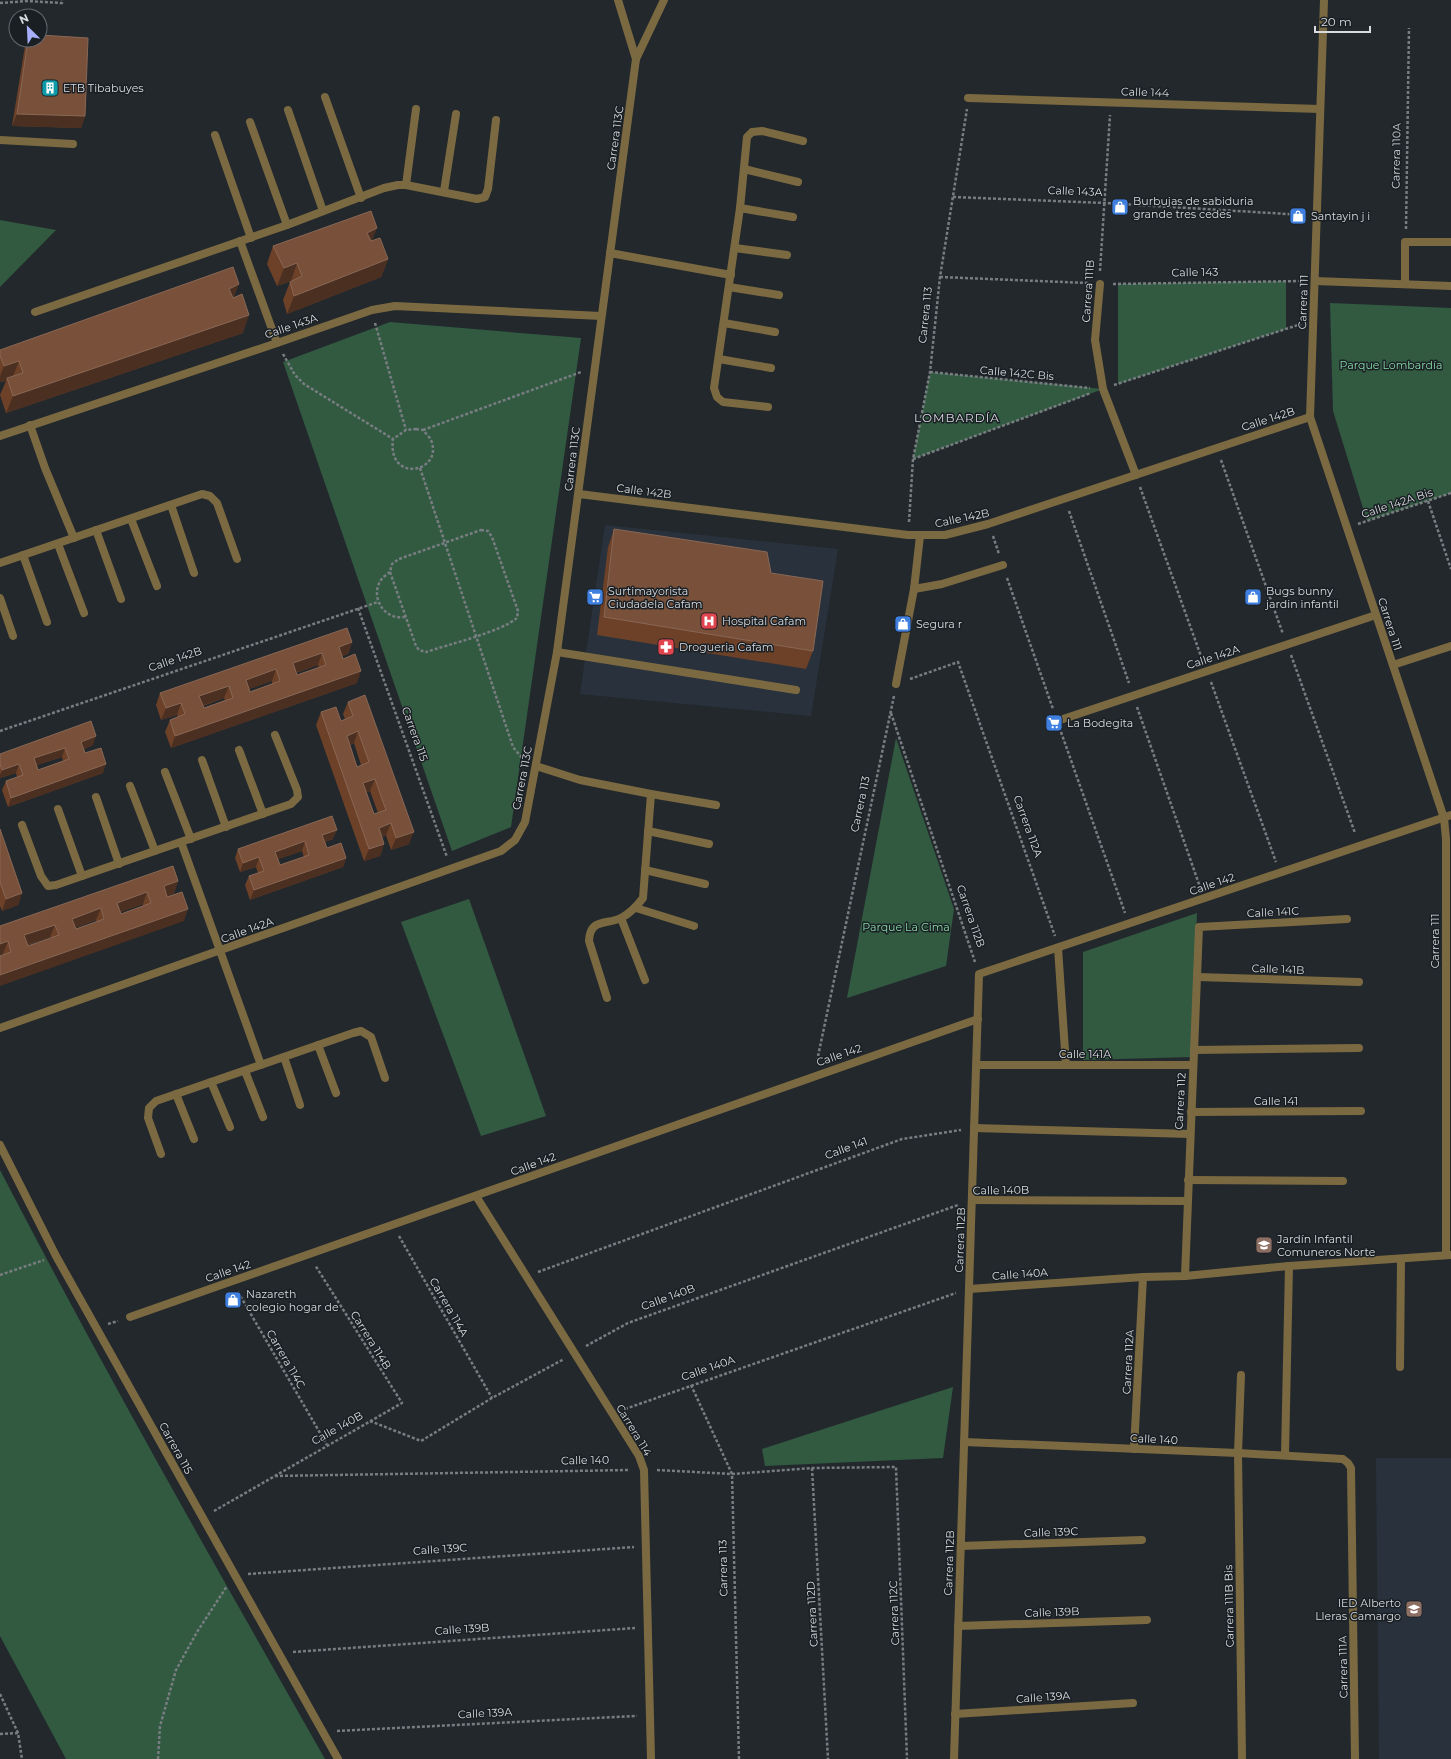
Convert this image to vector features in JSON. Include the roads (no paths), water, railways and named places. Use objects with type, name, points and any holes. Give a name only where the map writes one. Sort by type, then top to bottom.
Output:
[{"type":"street","name":"Carrera 113C","points":[[618,0],[636,59]]},
{"type":"street","name":"Carrera 113C","points":[[501,851],[515,840],[525,822],[558,652],[636,59],[664,0]]},
{"type":"street","name":"Carrera 111","points":[[1324,0],[1310,417],[1393,665],[1447,816],[1449,1255]]},
{"type":"street","points":[[325,97],[361,198]]},
{"type":"street","name":"Calle 144","points":[[968,98],[1320,109]]},
{"type":"street","points":[[406,185],[416,109]]},
{"type":"street","points":[[288,110],[323,211]]},
{"type":"street","points":[[444,192],[456,114]]},
{"type":"street","points":[[35,312],[287,226],[384,188],[406,185],[477,199],[484,197],[488,189],[496,120]]},
{"type":"street","points":[[250,122],[287,226]]},
{"type":"street","points":[[768,407],[723,402],[717,396],[714,388],[740,208],[747,137],[752,132],[762,131],[803,141]]},
{"type":"street","points":[[215,135],[251,238]]},
{"type":"street","points":[[0,140],[73,144]]},
{"type":"street","points":[[744,169],[798,182]]},
{"type":"street","points":[[740,208],[793,217]]},
{"type":"street","points":[[240,241],[277,343]]},
{"type":"street","points":[[1405,284],[1405,242],[1451,242]]},
{"type":"street","points":[[734,248],[787,255]]},
{"type":"street","points":[[610,253],[731,275]]},
{"type":"street","points":[[1315,281],[1451,286]]},
{"type":"street","name":"Carrera 111B","points":[[1100,284],[1095,340],[1102,389],[1136,475]]},
{"type":"street","points":[[729,286],[779,294]]},
{"type":"street","name":"Calle 143A","points":[[0,436],[372,310],[395,306],[601,316]]},
{"type":"street","points":[[724,323],[775,332]]},
{"type":"street","points":[[719,359],[770,368]]},
{"type":"street","name":"Calle 142B","points":[[579,494],[908,535],[945,535],[988,524],[1310,417]]},
{"type":"street","points":[[30,425],[45,468],[74,538]]},
{"type":"street","points":[[0,563],[202,494],[210,496],[217,502],[237,560]]},
{"type":"street","points":[[171,505],[194,573]]},
{"type":"street","points":[[131,519],[157,586]]},
{"type":"street","points":[[96,530],[121,599]]},
{"type":"street","points":[[896,684],[914,589],[920,536]]},
{"type":"street","points":[[58,544],[84,613]]},
{"type":"street","points":[[23,555],[47,622]]},
{"type":"street","points":[[914,589],[942,584],[1002,565]]},
{"type":"street","points":[[0,598],[13,636]]},
{"type":"street","name":"Calle 142A","points":[[1057,721],[1376,615]]},
{"type":"street","points":[[1393,665],[1451,646]]},
{"type":"street","points":[[558,652],[796,690]]},
{"type":"street","points":[[22,825],[41,876],[48,886],[56,886],[292,804],[298,797],[297,790],[275,735]]},
{"type":"street","points":[[239,750],[263,814]]},
{"type":"street","points":[[202,760],[226,827]]},
{"type":"street","points":[[536,766],[580,780],[716,805]]},
{"type":"street","points":[[165,772],[191,839]]},
{"type":"street","points":[[130,786],[155,851]]},
{"type":"street","points":[[607,998],[589,941],[590,932],[594,925],[621,918],[636,908],[642,898],[651,794]]},
{"type":"street","points":[[96,797],[119,864]]},
{"type":"street","points":[[58,809],[82,876]]},
{"type":"street","name":"Calle 142","points":[[979,974],[1447,816]]},
{"type":"street","points":[[648,831],[709,844]]},
{"type":"street","points":[[181,842],[261,1065]]},
{"type":"street","name":"Calle 142A","points":[[0,1028],[501,851]]},
{"type":"street","points":[[645,870],[705,884]]},
{"type":"street","points":[[636,908],[694,926]]},
{"type":"street","points":[[621,918],[645,980]]},
{"type":"street","name":"Calle 141C","points":[[1199,927],[1347,919]]},
{"type":"street","name":"Carrera 112","points":[[1185,1276],[1199,927]]},
{"type":"street","points":[[1058,948],[1066,1065]]},
{"type":"street","name":"Carrera 112B","points":[[954,1759],[979,974]]},
{"type":"street","name":"Calle 141B","points":[[1197,977],[1359,982]]},
{"type":"street","name":"Calle 142","points":[[130,1317],[978,1018]]},
{"type":"street","points":[[161,1154],[148,1118],[149,1108],[156,1101],[318,1045],[361,1031],[371,1037],[385,1078]]},
{"type":"street","points":[[318,1045],[336,1093]]},
{"type":"street","points":[[1194,1050],[1359,1048]]},
{"type":"street","points":[[284,1057],[300,1105]]},
{"type":"street","name":"Calle 141A","points":[[976,1065],[1193,1065]]},
{"type":"street","points":[[245,1071],[264,1117]]},
{"type":"street","points":[[211,1082],[230,1127]]},
{"type":"street","points":[[176,1094],[194,1139]]},
{"type":"street","name":"Calle 141","points":[[1191,1112],[1361,1111]]},
{"type":"street","points":[[974,1128],[1190,1134]]},
{"type":"street","name":"Carrera 115","points":[[0,1145],[56,1256],[338,1759]]},
{"type":"street","points":[[1188,1180],[1343,1181]]},
{"type":"street","name":"Carrera 114","points":[[476,1196],[611,1414],[639,1456],[644,1470],[647,1546],[646,1628],[651,1759]]},
{"type":"street","name":"Calle 140B","points":[[972,1200],[1187,1201]]},
{"type":"street","name":"Calle 140A","points":[[969,1289],[1143,1277],[1185,1276],[1289,1266],[1449,1255]]},
{"type":"street","points":[[1400,1367],[1401,1258]]},
{"type":"street","points":[[1285,1455],[1289,1266]]},
{"type":"street","name":"Carrera 112A","points":[[1134,1449],[1143,1277]]},
{"type":"street","name":"Carrera 111B Bis","points":[[1240,1375],[1238,1453],[1242,1759]]},
{"type":"street","name":"Calle 140","points":[[964,1442],[1285,1455],[1343,1459]]},
{"type":"street","name":"Carrera 111A","points":[[1343,1459],[1348,1462],[1351,1468],[1355,1759]]},
{"type":"street","name":"Calle 139C","points":[[961,1546],[1142,1540]]},
{"type":"street","name":"Calle 139B","points":[[958,1626],[1147,1620]]},
{"type":"street","name":"Calle 139A","points":[[955,1714],[1133,1702]]},
{"type":"place","name":"ETB Tibabuyes","points":[[50,88]]},
{"type":"place","name":"Burbujas de sabiduria grande tres cedes","points":[[1120,207]]},
{"type":"place","name":"Santayin j i","points":[[1298,216]]},
{"type":"place","name":"Surtimayorista Ciudadela Cafam","points":[[595,597]]},
{"type":"place","name":"Bugs bunny jardin infantil","points":[[1253,597]]},
{"type":"place","name":"Hospital Cafam","points":[[709,621]]},
{"type":"place","name":"Segura r","points":[[903,624]]},
{"type":"place","name":"Drogueria Cafam","points":[[666,647]]},
{"type":"place","name":"La Bodegita","points":[[1054,723]]},
{"type":"place","name":"Jardín Infantil Comuneros Norte","points":[[1264,1245]]},
{"type":"place","name":"Nazareth colegio hogar de","points":[[233,1300]]},
{"type":"place","name":"IED Alberto Lleras Camargo","points":[[1414,1609]]},
{"type":"district","name":"LOMBARDÍA","points":[[957,417]]},
{"type":"park label","name":"Parque Lombardía","points":[[1391,365]]},
{"type":"park label","name":"Parque La Cima","points":[[906,927]]}]
